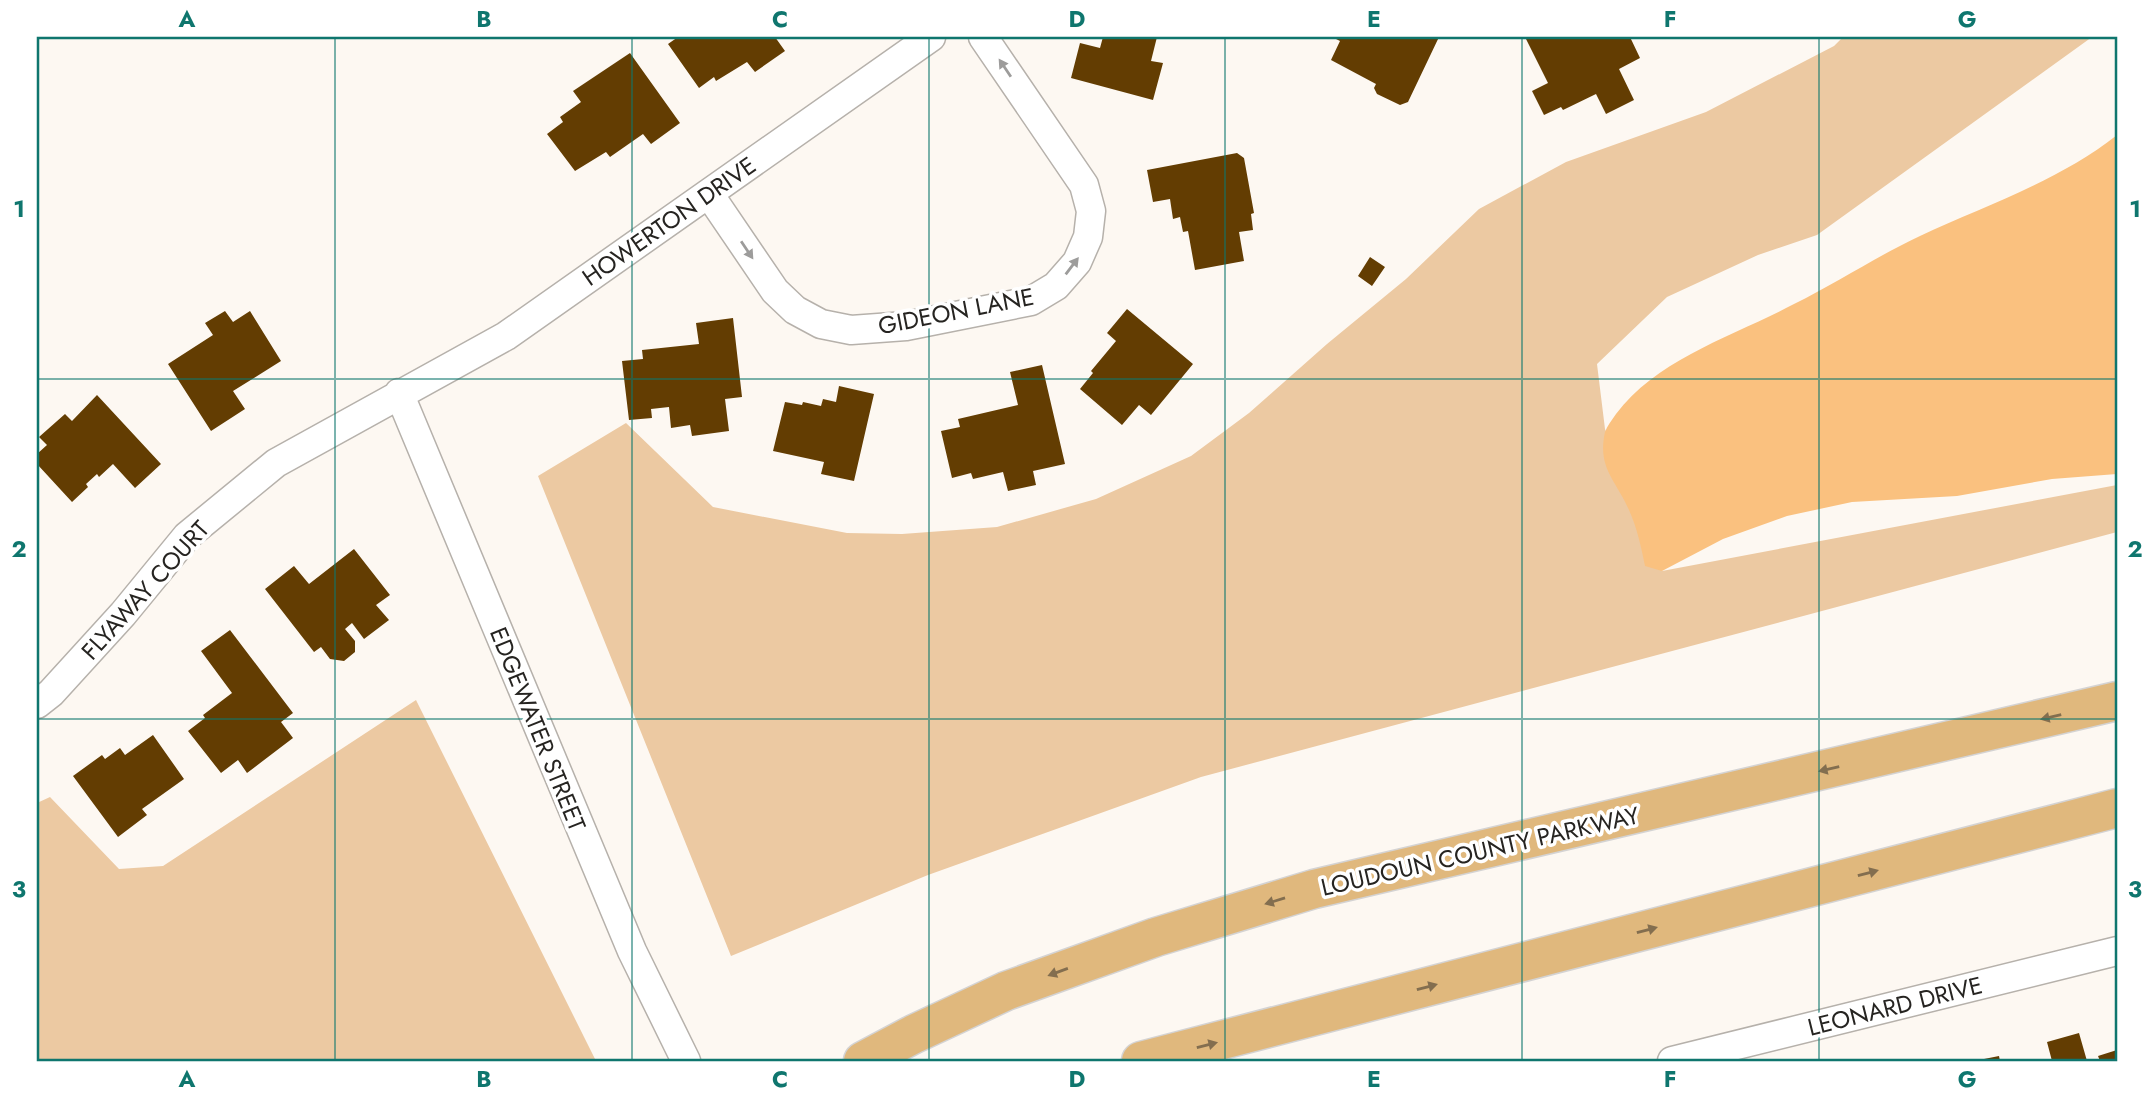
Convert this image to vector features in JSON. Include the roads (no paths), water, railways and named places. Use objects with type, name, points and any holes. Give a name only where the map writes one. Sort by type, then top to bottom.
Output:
[{"type":"main road","name":"LOUDOUN COUNTY PARKWAY","points":[[863,1061],[1006,991],[1156,937],[1314,889],[2117,701]]},
{"type":"main road","points":[[1141,1061],[2117,808]]},
{"type":"street","name":"HOWERTON DRIVE","points":[[399,393],[506,336],[931,37]]},
{"type":"street","name":"GIDEON LANE","points":[[709,194],[775,291],[795,310],[821,324],[851,331],[906,326],[1031,301],[1056,286],[1077,262],[1088,237],[1091,211],[1084,185],[983,37]]},
{"type":"street","name":"FLYAWAY COURT","points":[[37,704],[51,693],[114,624],[187,536],[276,463],[399,393]]},
{"type":"street","name":"EDGEWATER STREET","points":[[399,393],[632,951],[686,1061]]},
{"type":"street","name":"LEONARD DRIVE","points":[[1672,1061],[2117,951]]}]
